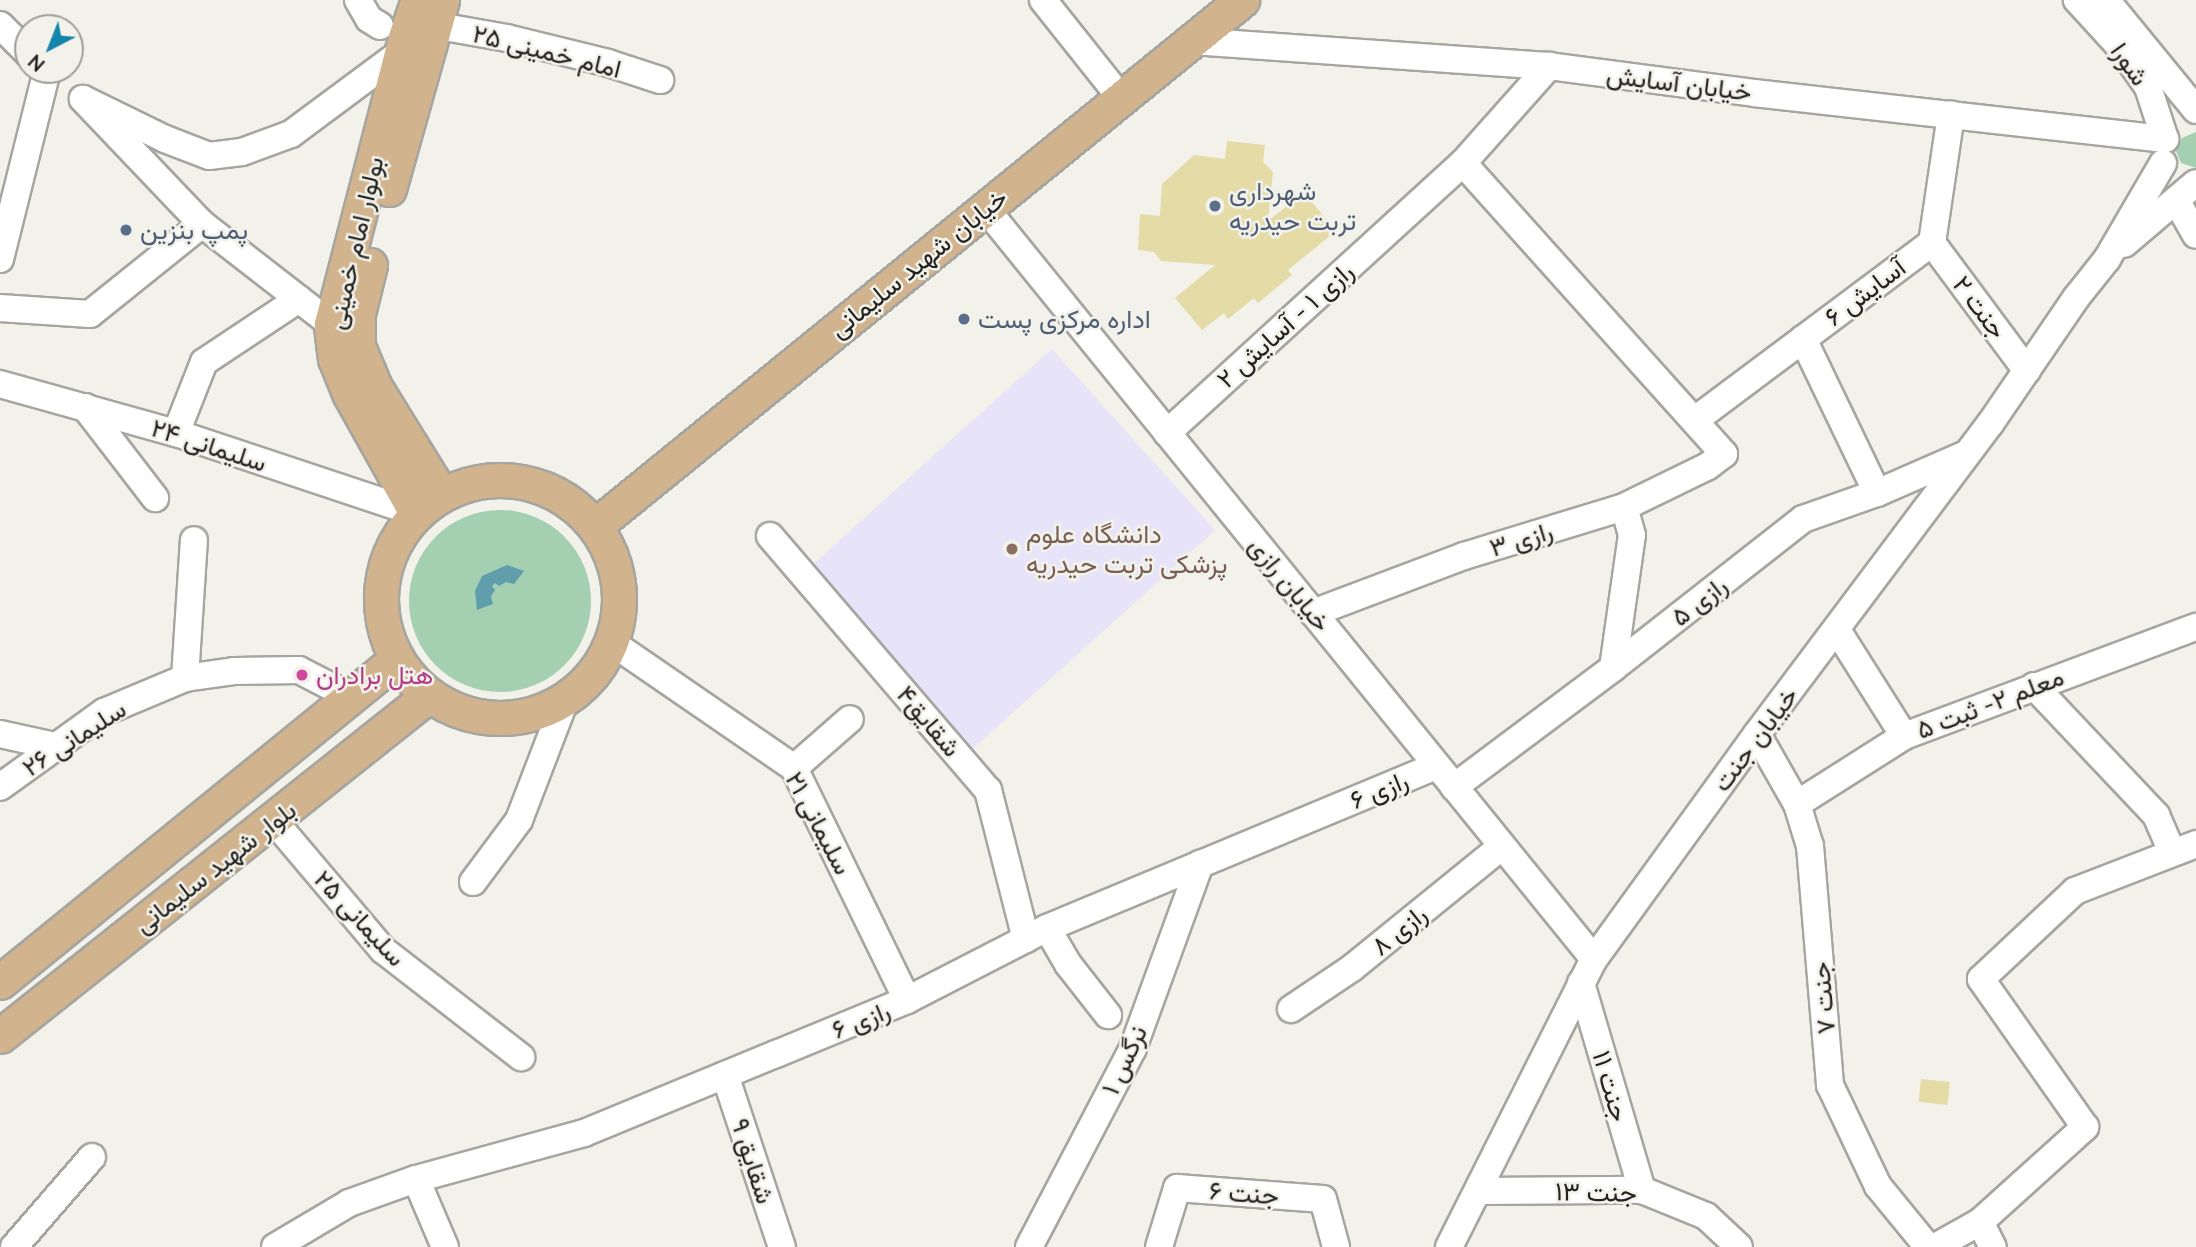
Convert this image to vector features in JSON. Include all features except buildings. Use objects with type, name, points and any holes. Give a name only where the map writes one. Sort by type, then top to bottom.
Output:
[{"type":"main road","name":"خیابان شهید سلیمانی","points":[[595,526],[1242,0]]},
{"type":"main road","name":"بولوار امام خمینی","points":[[429,503],[349,393],[335,359],[331,324],[400,53],[431,8]]},
{"type":"main road","name":"بولوار امام خمینی","points":[[429,503],[358,346],[358,314],[431,8]]},
{"type":"main road","points":[[507,479],[551,492],[570,503],[595,526],[610,553],[618,582],[619,612],[611,642],[593,675],[565,700],[538,712],[510,718],[481,717],[454,709],[429,695],[397,659],[384,630],[381,588],[384,567],[396,538],[429,503],[473,482],[507,479]]},
{"type":"main road","name":"بلوار شهید سلیمانی","points":[[0,982],[397,659]]},
{"type":"main road","name":"بلوار شهید سلیمانی","points":[[0,1036],[274,821],[429,695]]},
{"type":"street","points":[[358,0],[369,19],[380,26]]},
{"type":"street","points":[[1043,0],[1121,98]]},
{"type":"street","name":"شورا","points":[[2077,0],[2120,47],[2148,87],[2164,151]]},
{"type":"street","name":"شورا","points":[[2106,0],[2196,110]]},
{"type":"street","name":"امام خمینی ۲۵","points":[[431,8],[507,38],[660,80]]},
{"type":"street","name":"خیابان آسایش","points":[[1191,41],[1549,66],[1754,93],[1951,114],[2164,151]]},
{"type":"street","points":[[83,99],[165,139],[208,156],[242,152],[291,134],[400,53]]},
{"type":"street","name":"رازی ۱ - آسایش ۲","points":[[1167,433],[1464,163],[1549,66]]},
{"type":"street","points":[[0,259],[44,84]]},
{"type":"street","points":[[64,84],[83,99],[202,224],[331,324]]},
{"type":"street","name":"آسایش ۶","points":[[1695,420],[1932,243],[1951,114]]},
{"type":"street","points":[[2196,118],[2182,121],[2164,151],[2173,174],[2189,188],[2196,235]]},
{"type":"street","name":"خیابان جنت","points":[[2107,259],[2164,151]]},
{"type":"street","points":[[1464,163],[1585,302],[1695,420]]},
{"type":"street","name":"خیابان جنت","points":[[1449,1247],[1480,1191],[1594,959],[1966,455],[2076,298],[2107,259],[2189,188]]},
{"type":"street","name":"خیابان رازی","points":[[986,209],[1594,959]]},
{"type":"street","points":[[0,308],[90,314],[202,224]]},
{"type":"street","name":"جنت ۲","points":[[1932,243],[2027,371]]},
{"type":"street","points":[[176,433],[204,362],[299,299]]},
{"type":"street","points":[[1803,339],[1877,493]]},
{"type":"street","name":"سلیمانی ۲۴","points":[[0,384],[429,503]]},
{"type":"street","points":[[85,407],[155,498]]},
{"type":"street","name":"رازی ۳","points":[[1313,613],[1464,556],[1624,507],[1708,466],[1724,454],[1695,420]]},
{"type":"street","name":"رازی ۵","points":[[1454,787],[1614,668],[1803,519],[1877,493],[1966,455]]},
{"type":"street","points":[[1614,668],[1632,535],[1624,507]]},
{"type":"street","name":"شقایق۴","points":[[770,536],[988,790],[1036,934],[1068,964],[1108,1015]]},
{"type":"street","points":[[185,678],[194,540]]},
{"type":"street","name":"معلم ۲- ثبت ۵","points":[[1797,804],[1905,736],[2196,627]]},
{"type":"street","points":[[1837,630],[1905,736]]},
{"type":"street","name":"سلیمانی ۲۱","points":[[611,642],[794,768],[907,1000]]},
{"type":"street","name":"سلیمانی ۲۶","points":[[0,787],[104,712],[185,678],[234,671],[299,670],[351,696]]},
{"type":"street","points":[[1935,1247],[1980,1223],[2085,1126],[1981,979],[2075,891],[2189,850],[2034,686]]},
{"type":"street","points":[[473,882],[519,820],[565,700]]},
{"type":"street","points":[[794,768],[850,719]]},
{"type":"street","points":[[0,734],[55,746]]},
{"type":"street","name":"جنت ۷","points":[[1758,734],[1797,804],[1810,846],[1830,1085],[1878,1186],[1928,1247]]},
{"type":"street","name":"رازی ۶","points":[[275,1247],[349,1203],[416,1179],[584,1133],[907,1000],[1036,934],[1437,766]]},
{"type":"street","name":"سلیمانی ۲۵","points":[[274,821],[383,950],[521,1057]]},
{"type":"street","name":"رازی ۸","points":[[1291,1009],[1352,968],[1502,846]]},
{"type":"street","name":"نرگس ۱","points":[[1029,1247],[1133,1048],[1200,864]]},
{"type":"street","name":"جنت ۱۱","points":[[1581,982],[1642,1190]]},
{"type":"street","name":"شقایق ۹","points":[[725,1075],[782,1247]]},
{"type":"street","points":[[14,1247],[92,1157]]},
{"type":"street","points":[[416,1179],[445,1247]]},
{"type":"street","name":"جنت ۶","points":[[1159,1247],[1177,1188],[1323,1199],[1336,1247]]},
{"type":"street","name":"جنت ۱۳","points":[[1480,1191],[1642,1190],[1706,1216],[1739,1247]]},
{"type":"street","points":[[1980,1223],[1993,1247]]},
{"type":"shaded area","name":"دانشگاه علوم پزشکی تربت حیدریه","points":[[1052,349],[1215,530],[973,748],[810,567]]},
{"type":"green space","points":[[2196,132],[2196,168],[2181,163],[2176,151],[2182,138]]},
{"type":"green space","points":[[500,510],[535,516],[565,536],[585,566],[591,601],[585,636],[565,666],[535,686],[500,692],[465,686],[435,666],[415,636],[409,601],[415,566],[435,536],[465,516]]},
{"type":"water","points":[[507,565],[524,571],[514,584],[506,582],[499,586],[495,583],[491,596],[493,604],[477,610],[475,591],[482,576]]},
{"type":"place","name":"شهرداری تربت حیدریه","points":[[1215,206]]},
{"type":"place","name":"پمپ بنزین","points":[[126,230]]},
{"type":"place","name":"اداره مرکزی پست","points":[[964,319]]},
{"type":"place","name":"دانشگاه علوم پزشکی تربت حیدریه","points":[[1012,549]]},
{"type":"place","name":"هتل برادران","points":[[302,675]]}]
